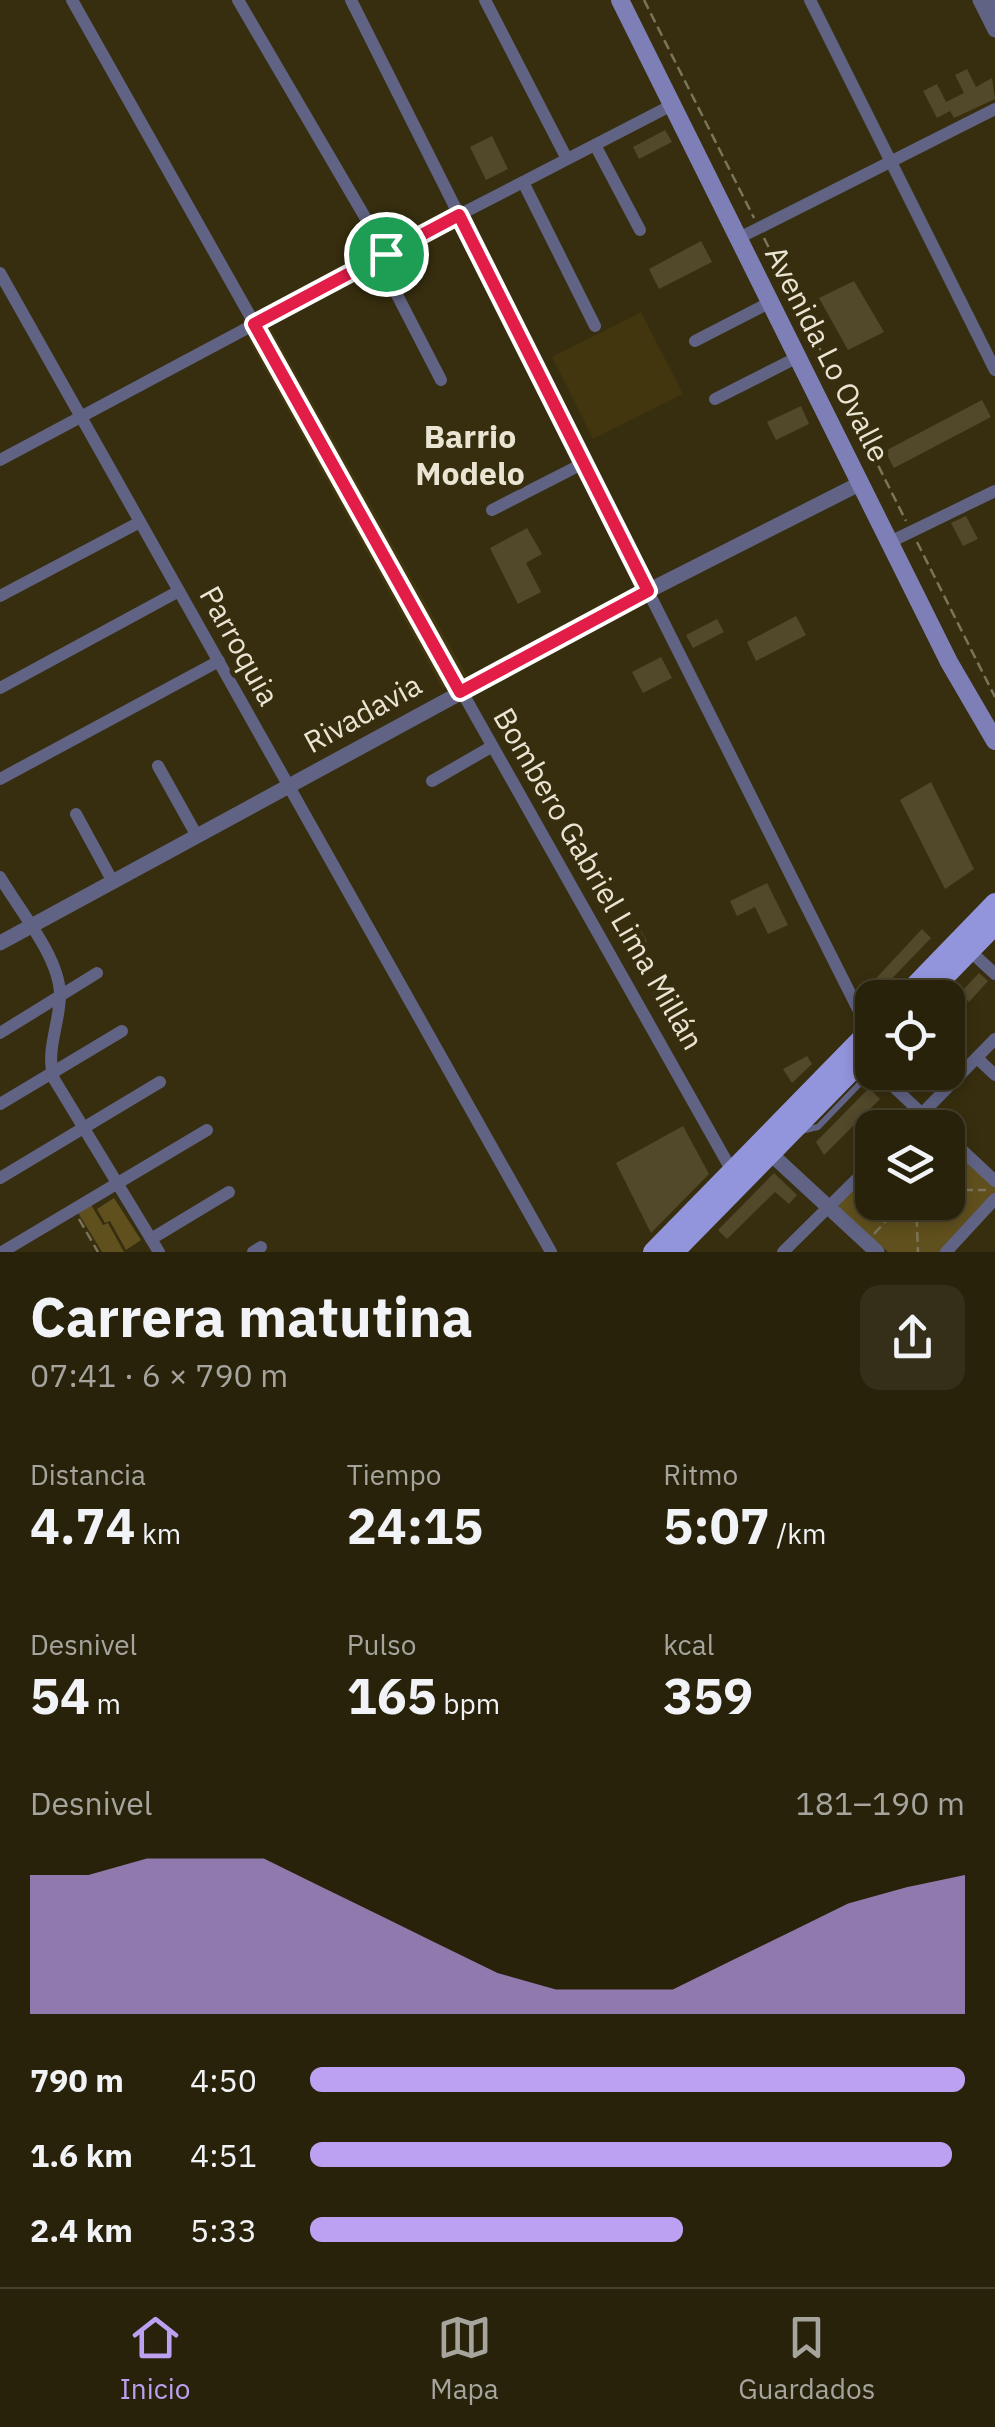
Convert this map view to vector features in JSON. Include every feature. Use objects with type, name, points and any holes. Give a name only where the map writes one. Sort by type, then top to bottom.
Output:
[{"type":"main road","name":"Avenida Lo Ovalle","points":[[620,0],[949,662],[993,736]]},
{"type":"main road","points":[[920,980],[995,904]]},
{"type":"main road","points":[[942,980],[995,925]]},
{"type":"main road","points":[[653,1252],[732,1172],[855,1068]]},
{"type":"main road","points":[[684,1249],[855,1070]]},
{"type":"street","name":"Bombero Gabriel Lima Millán","points":[[72,0],[732,1172]]},
{"type":"street","points":[[238,0],[382,256],[440,380]]},
{"type":"street","points":[[351,0],[648,591],[855,1021]]},
{"type":"street","points":[[485,0],[567,160]]},
{"type":"street","points":[[810,0],[995,370]]},
{"type":"street","points":[[980,0],[995,30]]},
{"type":"street","points":[[0,460],[672,105]]},
{"type":"street","points":[[738,238],[995,109]]},
{"type":"street","points":[[595,145],[640,230]]},
{"type":"street","points":[[523,182],[594,326]]},
{"type":"street","name":"Parroquia","points":[[1,278],[552,1252]]},
{"type":"street","points":[[696,341],[771,302]]},
{"type":"street","points":[[715,399],[798,357]]},
{"type":"street","points":[[492,510],[584,463]]},
{"type":"street","name":"Rivadavia","points":[[0,942],[648,591],[861,483]]},
{"type":"street","points":[[890,542],[995,490]]},
{"type":"street","points":[[0,596],[140,522]]},
{"type":"street","points":[[0,688],[180,592]]},
{"type":"street","points":[[0,779],[219,662]]},
{"type":"street","points":[[432,781],[491,746]]},
{"type":"street","points":[[158,766],[197,836]]},
{"type":"street","points":[[76,814],[113,882]]},
{"type":"street","points":[[0,877],[52,961],[60,996],[50,1056],[52,1073],[155,1246],[229,1192]]},
{"type":"street","points":[[970,951],[995,974]]},
{"type":"street","points":[[0,1033],[97,974]]},
{"type":"street","points":[[0,1104],[122,1031]]},
{"type":"street","points":[[926,1110],[995,1040]]},
{"type":"street","points":[[977,1058],[995,1075]]},
{"type":"street","points":[[0,1178],[160,1082]]},
{"type":"street","points":[[902,1090],[919,1110]]},
{"type":"street","points":[[2,1252],[208,1130]]},
{"type":"street","points":[[965,1153],[995,1181]]},
{"type":"street","points":[[732,1172],[771,1154],[872,1247]]},
{"type":"street","points":[[783,1252],[855,1181]]},
{"type":"street","points":[[946,1252],[995,1199]]},
{"type":"path","points":[[644,0],[995,698]]},
{"type":"path","points":[[965,1190],[995,1190]]},
{"type":"path","points":[[73,1209],[98,1252]]},
{"type":"path","points":[[872,1247],[891,1220]]},
{"type":"path","points":[[917,1220],[918,1252]]},
{"type":"shaded area","points":[[641,312],[683,394],[593,439],[552,357]]},
{"type":"shaded area","points":[[270,327],[467,676],[443,689],[248,339]]},
{"type":"shaded area","points":[[965,1155],[995,1184],[995,1195],[941,1252],[888,1252],[839,1210],[839,1202],[855,1186],[855,1220],[965,1220]]},
{"type":"shaded area","points":[[114,1198],[141,1240],[126,1250],[110,1221],[105,1223],[97,1209]]},
{"type":"shaded area","points":[[90,1203],[103,1225],[108,1223],[124,1252],[102,1252],[77,1211]]},
{"type":"building","points":[[967,69],[976,87],[992,78],[995,99],[954,118],[950,111],[937,118],[923,91],[937,84],[946,102],[964,93],[955,75]]},
{"type":"building","points":[[665,130],[672,142],[639,159],[633,147]]},
{"type":"building","points":[[492,136],[508,169],[486,180],[470,147]]},
{"type":"building","points":[[701,241],[712,262],[659,289],[649,269]]},
{"type":"building","points":[[854,281],[884,332],[848,350],[819,298]]},
{"type":"building","points":[[982,400],[991,417],[894,468],[885,451]]},
{"type":"building","points":[[801,406],[809,424],[776,440],[767,422]]},
{"type":"building","points":[[966,516],[978,539],[963,546],[951,523]]},
{"type":"building","points":[[527,528],[542,554],[526,563],[541,592],[518,604],[490,548]]},
{"type":"building","points":[[796,616],[806,635],[756,661],[747,642]]},
{"type":"building","points":[[717,619],[724,632],[693,648],[686,635]]},
{"type":"building","points":[[661,657],[672,678],[643,693],[632,672]]},
{"type":"building","points":[[931,782],[974,869],[945,889],[900,800]]},
{"type":"building","points":[[767,883],[788,925],[768,934],[755,907],[737,916],[730,901]]},
{"type":"building","points":[[636,922],[647,941],[638,947],[632,937],[626,941],[620,931]]},
{"type":"building","points":[[922,929],[931,938],[890,980],[875,980]]},
{"type":"building","points":[[979,973],[988,981],[969,1002],[965,988]]},
{"type":"building","points":[[807,1056],[812,1064],[792,1083],[783,1069]]},
{"type":"building","points":[[867,1090],[880,1099],[869,1110],[855,1110],[855,1124],[824,1155],[816,1142]]},
{"type":"building","points":[[683,1126],[709,1174],[651,1233],[616,1163]]},
{"type":"building","points":[[774,1173],[797,1195],[789,1204],[775,1192],[727,1239],[718,1230]]},
{"type":"district","name":"Barrio Modelo","points":[[470,456]]},
{"type":"route","points":[[459,215],[648,591],[460,692],[254,324],[386,254],[459,215]]}]
